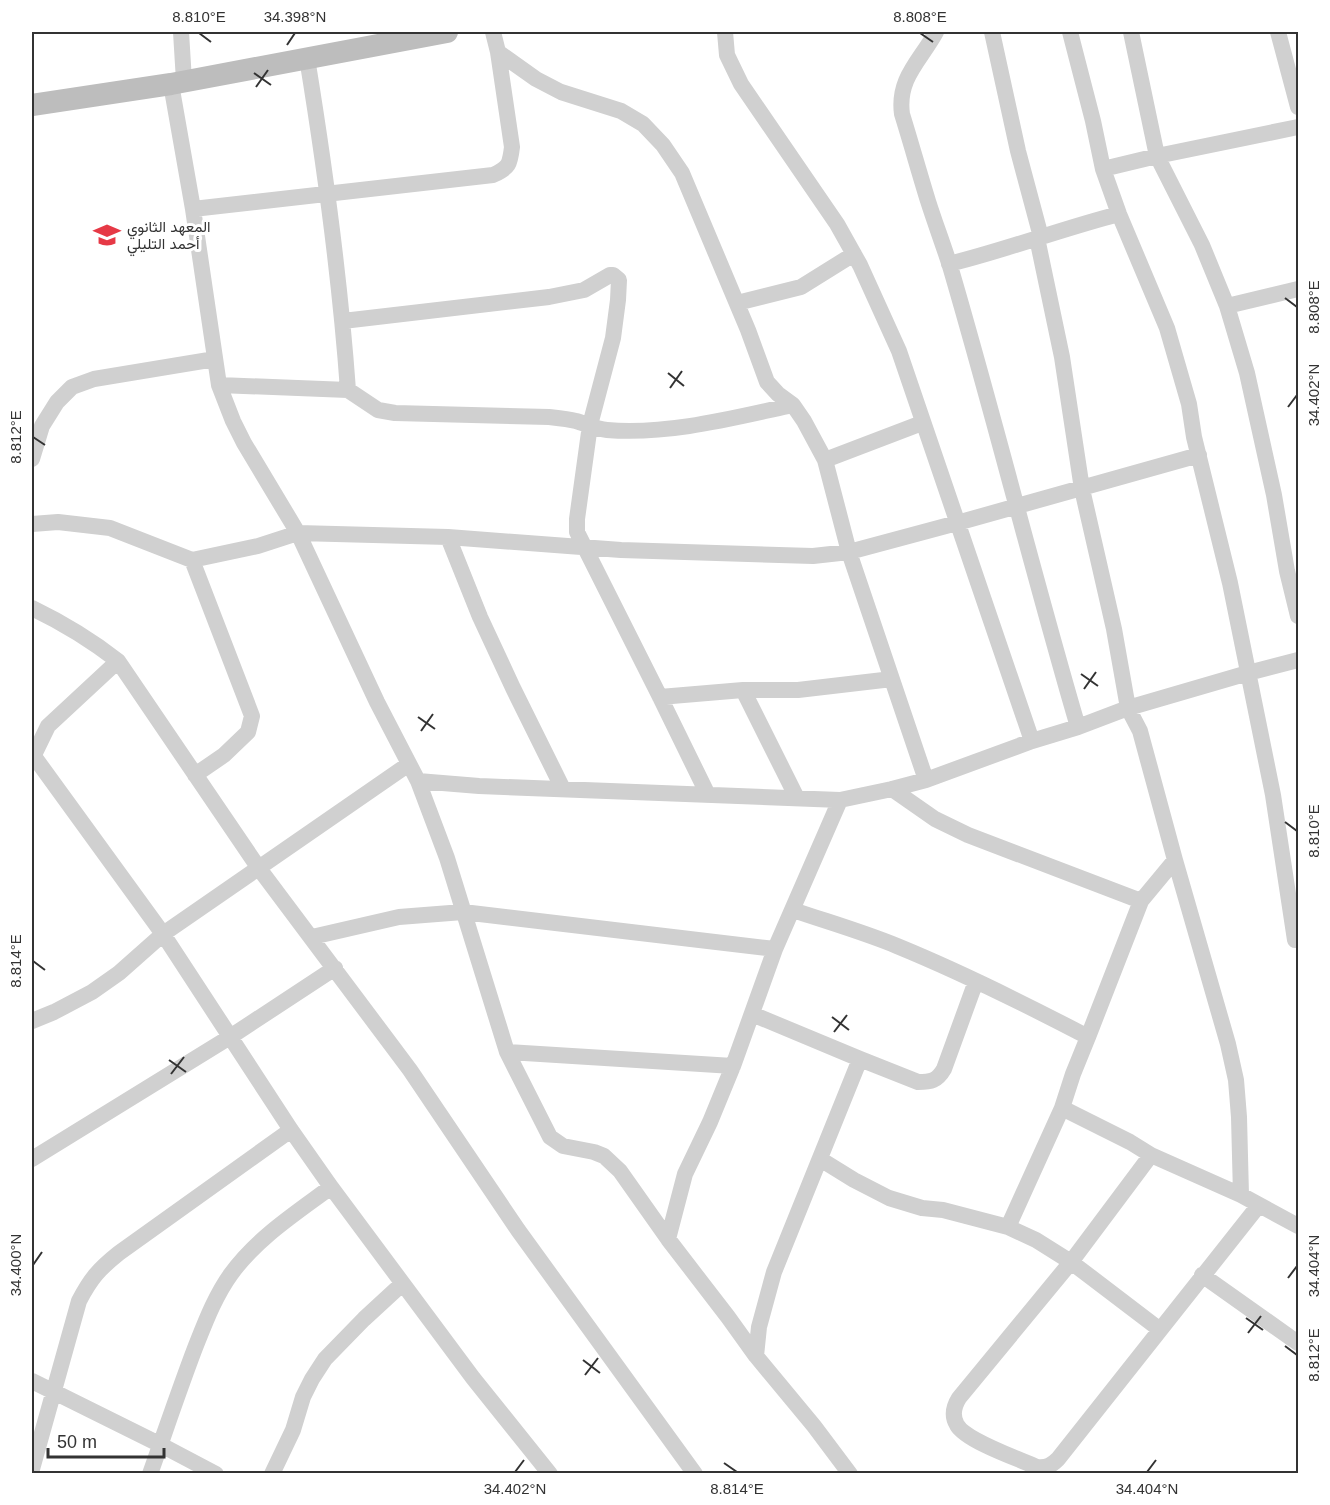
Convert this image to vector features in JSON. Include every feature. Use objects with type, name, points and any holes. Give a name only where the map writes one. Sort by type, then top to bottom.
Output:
[{"type":"street","points":[[181,32],[177,82],[219,385],[244,443],[298,533],[377,702],[418,782],[447,858],[507,1052],[550,1137],[563,1146],[604,1156],[620,1170],[668,1239],[756,1356],[850,1473]]},
{"type":"street","points":[[32,105],[177,82],[447,32]]},
{"type":"street","points":[[193,209],[493,175],[505,170],[511,160],[513,147],[493,32]]},
{"type":"street","points":[[725,32],[727,55],[741,84],[837,224],[854,254],[899,351],[1032,741]]},
{"type":"street","points":[[936,32],[902,89],[900,101],[902,114],[949,264],[1078,727]]},
{"type":"street","points":[[992,32],[1039,237],[1062,357],[1083,489],[1114,629],[1128,708],[1140,731],[1228,1044],[1236,1080],[1241,1195]]},
{"type":"street","points":[[1070,32],[1103,170],[1167,328],[1189,404],[1194,437],[1230,583],[1248,673],[1272,795],[1295,940]]},
{"type":"street","points":[[1131,32],[1157,156],[1202,245],[1227,306],[1247,373],[1274,495],[1287,571],[1299,616]]},
{"type":"street","points":[[1278,32],[1295,78],[1299,107]]},
{"type":"street","points":[[498,52],[536,79],[561,92],[621,111],[643,124],[663,145],[681,173],[737,303],[767,382],[793,405],[825,460],[849,552],[926,780]]},
{"type":"street","points":[[307,58],[328,194],[343,321],[348,390]]},
{"type":"street","points":[[1103,170],[1157,156],[1299,127]]},
{"type":"street","points":[[949,264],[994,253],[1080,224],[1119,214]]},
{"type":"street","points":[[737,303],[801,287],[854,254]]},
{"type":"street","points":[[343,321],[549,297],[584,290],[610,275],[619,280],[614,338],[590,426],[577,532],[708,795]]},
{"type":"street","points":[[1227,306],[1299,289]]},
{"type":"street","points":[[32,459],[42,426],[57,402],[72,387],[94,379],[215,359]]},
{"type":"street","points":[[219,385],[348,390],[378,410],[395,413],[549,417],[573,420],[604,430],[630,431],[680,427],[793,405]]},
{"type":"street","points":[[825,460],[922,423]]},
{"type":"street","points":[[32,524],[58,522],[110,528],[192,560],[258,546],[298,533],[448,537],[621,550],[813,556],[849,552],[957,524],[1199,455]]},
{"type":"street","points":[[448,537],[485,627],[563,789]]},
{"type":"street","points":[[192,560],[252,716],[248,732],[224,755],[195,775]]},
{"type":"street","points":[[32,608],[94,642],[118,661],[258,867],[410,1070],[518,1230],[695,1473]]},
{"type":"street","points":[[418,782],[840,800],[926,780],[1128,708],[1299,660]]},
{"type":"street","points":[[118,661],[48,726],[32,757],[163,934],[331,1187],[473,1378],[550,1473]]},
{"type":"street","points":[[660,697],[743,690],[798,690],[892,679]]},
{"type":"street","points":[[743,690],[797,798]]},
{"type":"street","points":[[32,1016],[54,1012],[92,992],[119,974],[163,934],[409,764]]},
{"type":"street","points":[[892,789],[935,819],[968,835],[1141,901]]},
{"type":"street","points":[[668,1239],[685,1174],[734,1066],[776,949],[840,800]]},
{"type":"street","points":[[1008,1227],[1062,1108],[1141,901],[1175,860]]},
{"type":"street","points":[[793,910],[896,945],[1033,1008],[1088,1037]]},
{"type":"street","points":[[312,937],[399,917],[463,912],[776,949]]},
{"type":"street","points":[[32,1159],[230,1037],[335,968]]},
{"type":"street","points":[[752,1014],[918,1082],[927,1082],[940,1077],[944,1069],[976,981]]},
{"type":"street","points":[[507,1052],[734,1066]]},
{"type":"street","points":[[756,1356],[759,1328],[774,1272],[860,1059]]},
{"type":"street","points":[[1062,1108],[1151,1155],[1241,1195],[1299,1226]]},
{"type":"street","points":[[32,1469],[79,1301],[89,1281],[119,1252],[291,1130]]},
{"type":"street","points":[[1151,1155],[1071,1262],[959,1398],[954,1408],[954,1417],[957,1425],[974,1439],[1037,1467],[1052,1465],[1259,1205]]},
{"type":"street","points":[[820,1159],[889,1198],[921,1209],[943,1210],[1008,1227],[1036,1240],[1071,1262],[1159,1329]]},
{"type":"street","points":[[150,1473],[179,1390],[218,1294],[232,1273],[253,1249],[282,1222],[331,1187]]},
{"type":"street","points":[[1202,1275],[1299,1343]]},
{"type":"street","points":[[272,1473],[293,1430],[303,1398],[325,1359],[402,1284]]},
{"type":"street","points":[[32,1381],[216,1473]]},
{"type":"place","name":"المعهد الثانوي أحمد التليلي","points":[[107,235]]}]
